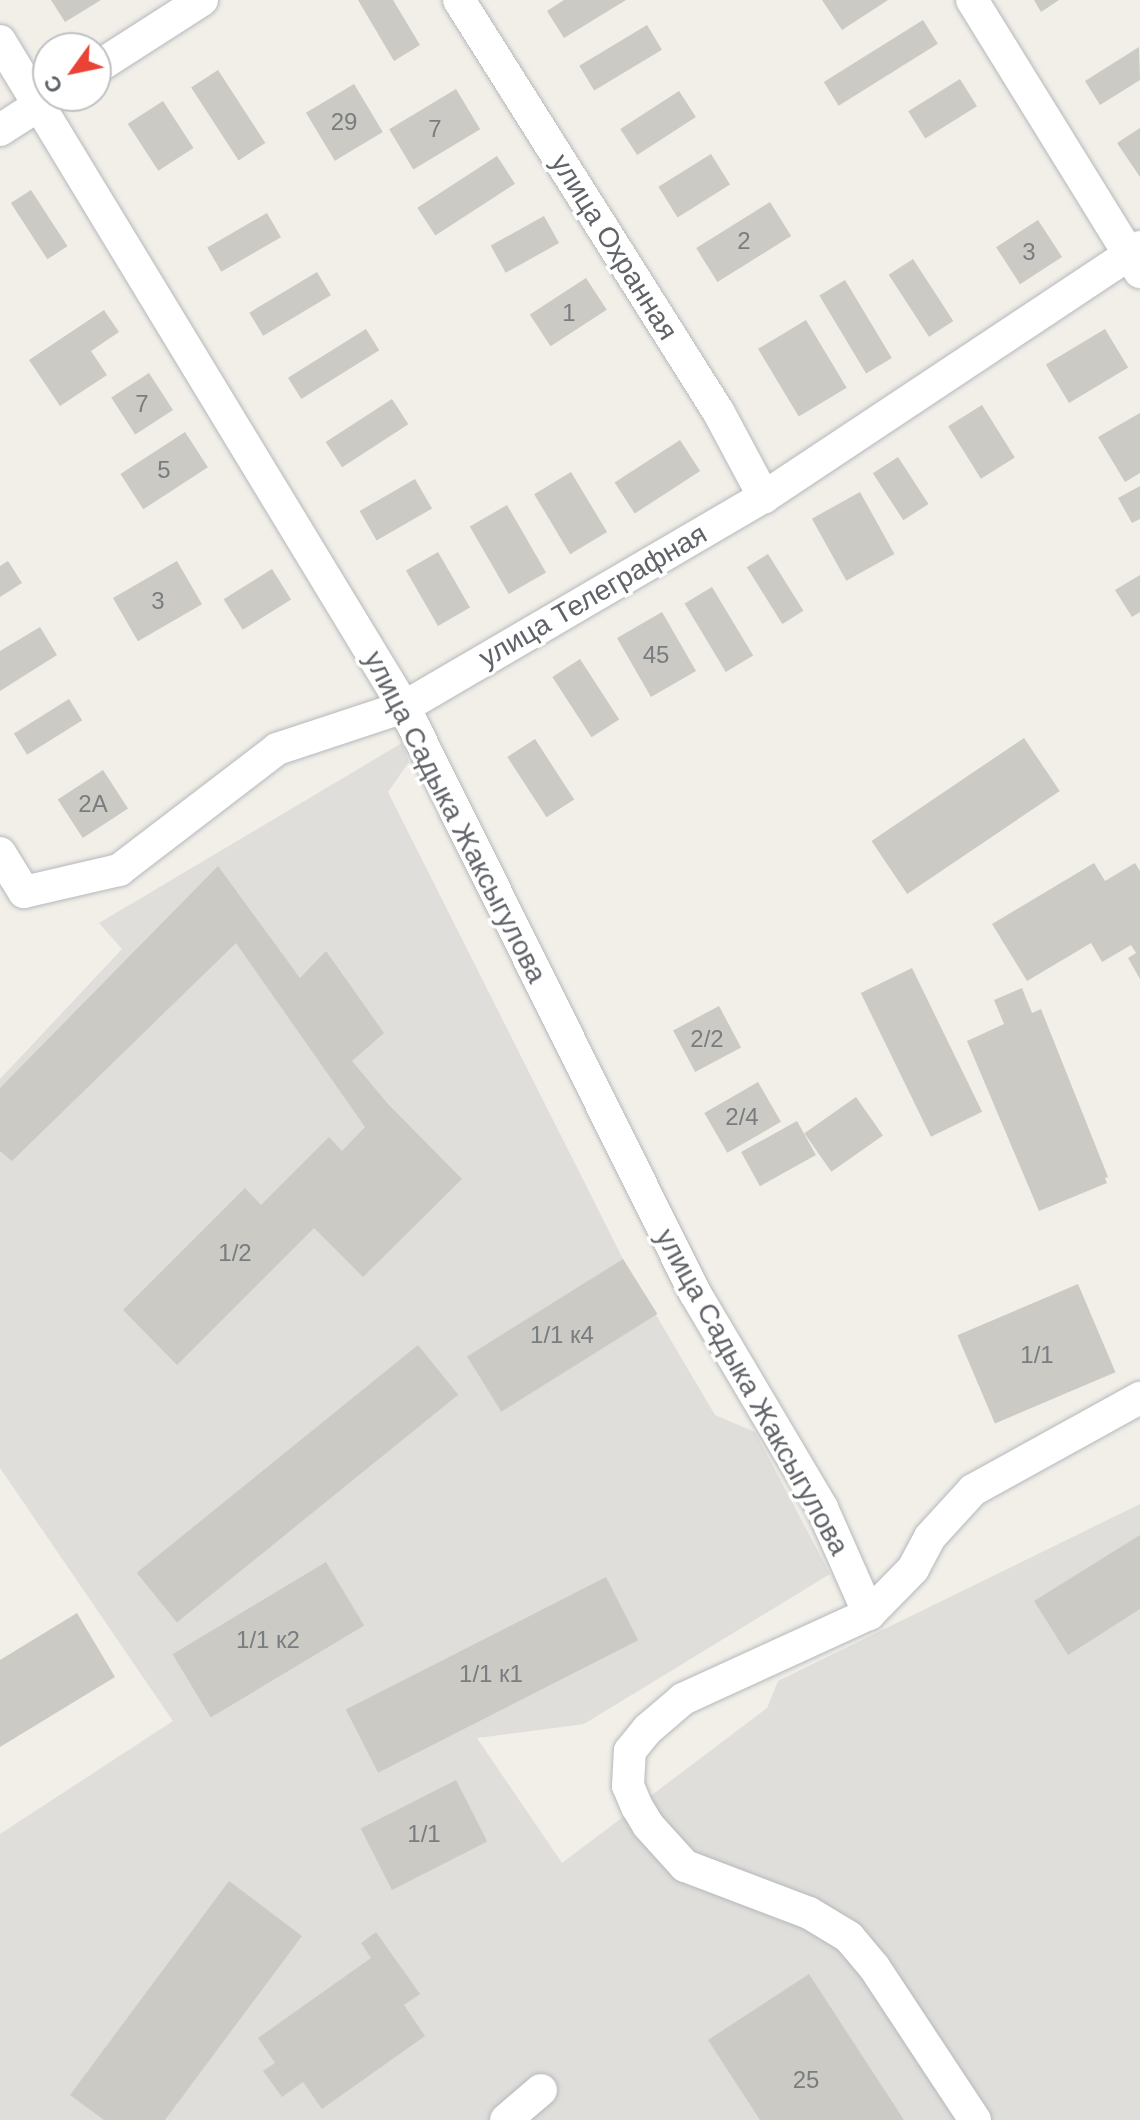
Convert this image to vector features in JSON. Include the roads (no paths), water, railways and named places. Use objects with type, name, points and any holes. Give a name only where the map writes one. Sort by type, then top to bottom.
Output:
[{"type":"street","points":[[112,58],[202,0]]},
{"type":"street","name":"улица Охранная","points":[[459,0],[718,411],[764,497]]},
{"type":"street","points":[[972,0],[1137,258]]},
{"type":"street","name":"улица Садыка Жаксыгулова","points":[[0,41],[32,84]]},
{"type":"street","points":[[0,130],[32,109]]},
{"type":"street","name":"улица Садыка Жаксыгулова","points":[[52,112],[404,707],[695,1293],[749,1378],[822,1508],[869,1614]]},
{"type":"street","name":"улица Телеграфная","points":[[0,853],[24,892],[119,870],[277,749],[404,707],[764,497],[1137,258]]},
{"type":"street","points":[[975,2120],[874,1967],[849,1937],[809,1913],[685,1866],[648,1825],[637,1807],[628,1786],[630,1751],[683,1699],[869,1614],[913,1569],[930,1537],[973,1490],[1140,1398]]},
{"type":"street","points":[[506,2120],[541,2090]]}]
